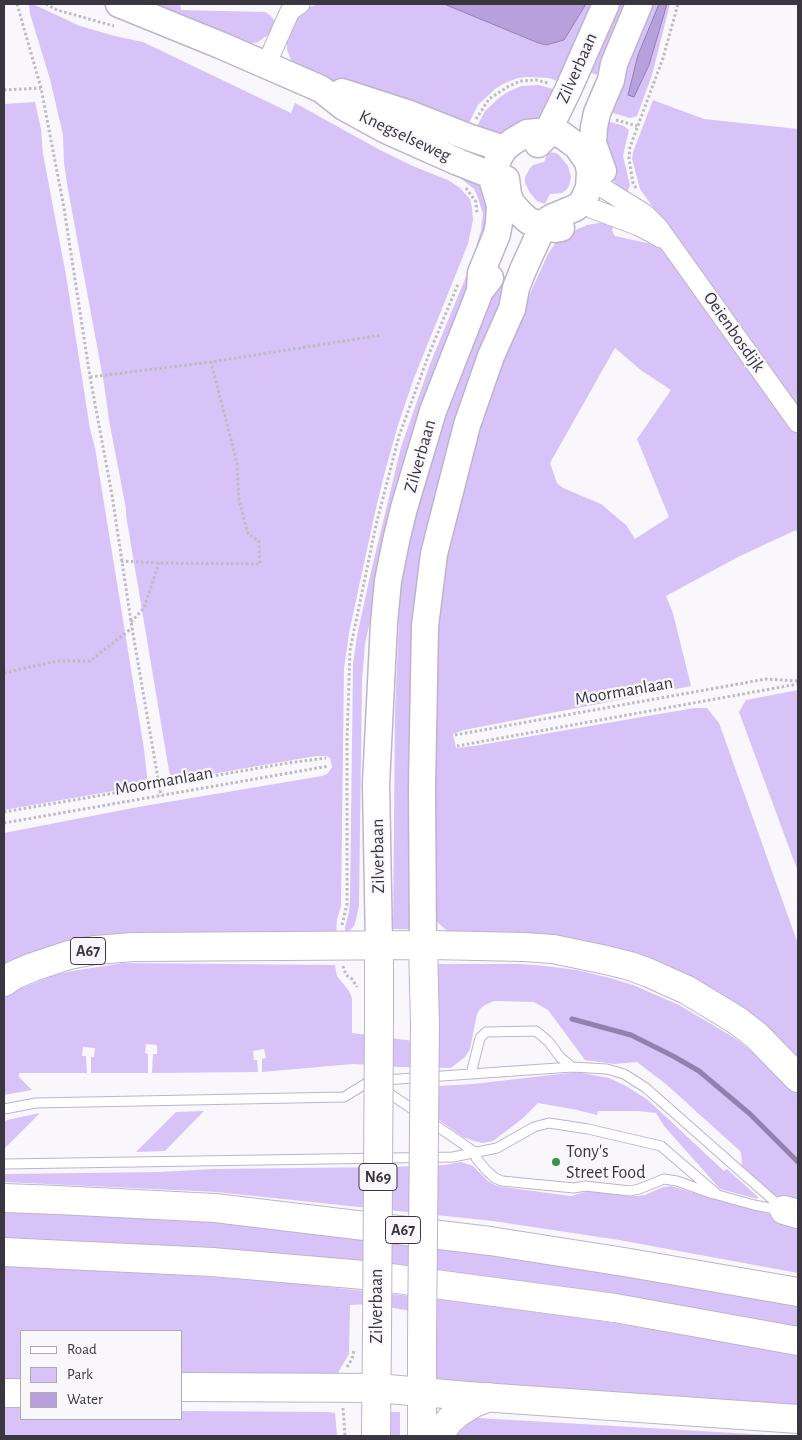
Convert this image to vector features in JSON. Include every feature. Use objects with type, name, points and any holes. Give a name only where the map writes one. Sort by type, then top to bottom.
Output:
[{"type":"main road","name":"Knegselseweg","points":[[119,4],[321,89],[344,107],[386,130],[452,159],[504,193],[529,221],[549,228]]},
{"type":"main road","name":"Zilverbaan","points":[[548,131],[606,4]]},
{"type":"main road","name":"Zilverbaan","points":[[585,144],[582,127],[602,76],[614,64],[639,4]]},
{"type":"main road","name":"Knegselseweg","points":[[321,89],[343,92],[407,113],[504,149]]},
{"type":"main road","points":[[504,193],[507,172],[516,154],[528,146],[541,142],[548,131]]},
{"type":"main road","points":[[504,193],[496,165],[504,149],[518,137],[527,133],[548,131],[585,144],[595,193],[587,194],[582,203],[567,212],[553,216],[548,220],[549,228]]},
{"type":"main road","name":"Zilverbaan","points":[[376,1436],[379,946],[376,784],[388,580],[400,524],[433,411],[480,291],[491,277],[501,253],[504,193]]},
{"type":"main road","name":"Zilverbaan","points":[[422,1436],[425,1024],[422,786],[425,626],[434,554],[467,425],[491,356],[512,308],[516,288],[549,228]]},
{"type":"main road","name":"A67","points":[[4,982],[14,975],[68,955],[95,950],[134,947],[423,945],[524,947],[553,950],[606,960],[649,973],[705,1000],[738,1021],[757,1036],[798,1078]]},
{"type":"main road","name":"A67","points":[[4,1198],[234,1210],[490,1241],[633,1263],[798,1292]]},
{"type":"main road","points":[[4,1252],[212,1262],[375,1276],[615,1308],[798,1341]]},
{"type":"main road","points":[[182,1387],[377,1388],[798,1419]]},
{"type":"main road","points":[[4,1393],[20,1393]]},
{"type":"main road","points":[[438,1436],[449,1421],[458,1413],[474,1403],[490,1397]]},
{"type":"street","points":[[266,65],[290,11],[300,4]]},
{"type":"street","name":"Oeienbosdijk","points":[[595,193],[645,214],[658,227],[798,423]]},
{"type":"lane","points":[[471,1074],[480,1038],[486,1032],[536,1031],[572,1067]]},
{"type":"lane","points":[[4,1110],[36,1103],[344,1098],[370,1081],[572,1067],[607,1069],[624,1074],[646,1088],[791,1212]]},
{"type":"lane","points":[[370,1081],[476,1153],[476,1158],[487,1171],[502,1181],[630,1191],[664,1179],[677,1181],[718,1196],[791,1212]]},
{"type":"lane","points":[[4,1164],[444,1157],[497,1148],[534,1127],[549,1123],[588,1129],[661,1146],[718,1196]]},
{"type":"path","points":[[17,4],[41,88],[64,208],[90,377],[112,495],[121,561],[161,796]]},
{"type":"path","points":[[633,182],[629,159],[630,148],[662,58],[678,4]]},
{"type":"path","points":[[4,90],[41,88]]},
{"type":"path","points":[[90,377],[211,362],[382,334]]},
{"type":"path","points":[[121,561],[159,564],[260,564],[259,542],[248,534],[239,500],[237,463],[211,362]]},
{"type":"path","points":[[131,622],[144,608],[159,564]]},
{"type":"path","points":[[4,674],[57,661],[90,661],[132,628]]},
{"type":"path","name":"Moormanlaan","points":[[455,735],[766,679],[798,682]]},
{"type":"path","name":"Moormanlaan","points":[[457,746],[798,682]]},
{"type":"path","name":"Moormanlaan","points":[[4,812],[326,758]]},
{"type":"path","name":"Moormanlaan","points":[[4,823],[329,766]]},
{"type":"green space","points":[[30,4],[80,26],[143,42],[291,113],[295,103],[380,150],[448,180],[460,188],[470,199],[473,220],[468,244],[414,378],[398,425],[374,517],[349,633],[344,669],[341,906],[337,919],[336,935],[72,941],[33,952],[4,967],[4,833],[138,807],[322,776],[327,774],[332,767],[330,758],[316,756],[177,780],[172,778],[169,771],[126,509],[67,184],[63,135],[50,79],[30,14]]},
{"type":"green space","points":[[137,4],[180,4],[181,10],[265,12],[276,23],[271,33],[258,42],[240,46]]},
{"type":"green space","points":[[320,4],[444,4],[546,45],[564,40],[586,4],[599,4],[563,83],[549,78],[527,77],[505,83],[495,89],[478,105],[466,129],[347,88],[297,66],[291,60],[287,50],[287,37],[298,14],[309,7]]},
{"type":"green space","points":[[611,4],[627,4],[597,75],[582,69]]},
{"type":"green space","points":[[647,4],[670,4],[652,75],[637,116],[630,118],[606,111]]},
{"type":"green space","points":[[539,85],[560,91],[555,102],[538,121],[501,134],[492,135],[474,132],[485,111],[499,98],[521,86]]},
{"type":"green space","points":[[653,100],[704,119],[798,129],[798,411],[640,189],[632,159],[633,152]]},
{"type":"green space","points":[[35,102],[66,275],[90,429],[95,448],[144,749],[148,785],[4,810],[4,104]]},
{"type":"green space","points":[[604,120],[624,126],[629,130],[623,156],[630,185],[626,196],[613,179],[603,146]]},
{"type":"green space","points":[[548,152],[556,153],[560,156],[568,166],[571,177],[566,190],[562,193],[550,194],[545,204],[537,201],[530,193],[525,183],[525,177],[533,165],[544,162]]},
{"type":"green space","points":[[458,176],[483,185],[492,215],[398,496],[365,644],[362,681],[359,905],[354,926],[345,935],[350,899],[353,664],[357,636],[401,447],[430,364],[470,267],[481,230],[483,214],[477,195],[474,189]]},
{"type":"green space","points":[[605,222],[615,223],[612,229],[615,236],[661,246],[798,434],[798,538],[796,530],[738,557],[666,596],[673,613],[691,686],[464,730],[453,734],[456,748],[694,708],[707,708],[719,723],[798,944],[798,1061],[730,1006],[450,933],[435,918],[435,637],[453,510],[503,353],[548,254],[556,242],[569,233],[587,225]],"holes":[[[615,348],[642,371],[671,390],[637,439],[669,517],[635,539],[626,525],[601,504],[563,488],[557,483],[550,463]]]},
{"type":"green space","points":[[494,283],[510,290],[453,438],[412,929],[393,929],[395,712],[401,570],[418,486]]},
{"type":"green space","points":[[798,690],[798,872],[739,712],[746,700]]},
{"type":"green space","points":[[123,963],[335,965],[337,976],[352,998],[352,1033],[429,1043],[436,964],[521,964],[545,966],[577,970],[633,985],[679,1005],[733,1037],[798,1088],[798,1205],[768,1191],[742,1166],[741,1152],[667,1085],[637,1062],[614,1064],[585,1060],[548,1010],[534,1002],[494,1001],[485,1005],[477,1014],[470,1049],[465,1057],[451,1068],[353,1064],[262,1072],[262,1059],[266,1058],[264,1049],[253,1051],[254,1060],[257,1060],[258,1072],[152,1073],[153,1054],[157,1054],[157,1045],[146,1044],[145,1053],[148,1054],[148,1073],[91,1073],[91,1057],[94,1057],[95,1048],[83,1047],[82,1056],[86,1056],[87,1073],[19,1073],[19,1077],[32,1090],[4,1095],[4,995],[55,975]]},
{"type":"green space","points":[[577,1072],[609,1078],[648,1100],[724,1171],[727,1169],[758,1197],[757,1199],[720,1189],[664,1126],[656,1113],[598,1111],[597,1115],[538,1103],[522,1119],[493,1141],[483,1143],[463,1137],[411,1100],[421,1087],[473,1084]]},
{"type":"green space","points":[[204,1111],[165,1151],[136,1152],[176,1112]]},
{"type":"green space","points":[[40,1113],[4,1149],[4,1122]]},
{"type":"green space","points":[[461,1162],[473,1166],[488,1181],[503,1187],[571,1196],[588,1191],[637,1196],[671,1186],[798,1222],[798,1273],[619,1240],[493,1221],[216,1192],[4,1182],[4,1174],[390,1167],[445,1165]]},
{"type":"green space","points":[[4,1212],[216,1221],[492,1250],[798,1301],[798,1328],[676,1305],[4,1243]]},
{"type":"green space","points":[[4,1266],[224,1278],[449,1300],[608,1322],[798,1356],[798,1408],[427,1386],[428,1314],[370,1304],[350,1305],[349,1354],[336,1379],[182,1385],[182,1330],[20,1330],[20,1388],[4,1386]]},
{"type":"green space","points":[[4,1407],[20,1408],[20,1420],[182,1420],[182,1411],[327,1412],[335,1413],[337,1436],[4,1436]]},
{"type":"green space","points":[[382,1412],[400,1412],[400,1436],[382,1436]]},
{"type":"green space","points":[[476,1418],[786,1436],[454,1436],[465,1425]]},
{"type":"water","points":[[444,4],[586,4],[564,40],[546,45]]},
{"type":"water","points":[[659,4],[667,4],[649,65],[634,97],[628,95],[638,55]]},
{"type":"waterway","points":[[572,1019],[631,1035],[699,1071],[750,1114],[798,1162]]},
{"type":"place","name":"Tony's Street Food","points":[[556,1162]]}]
